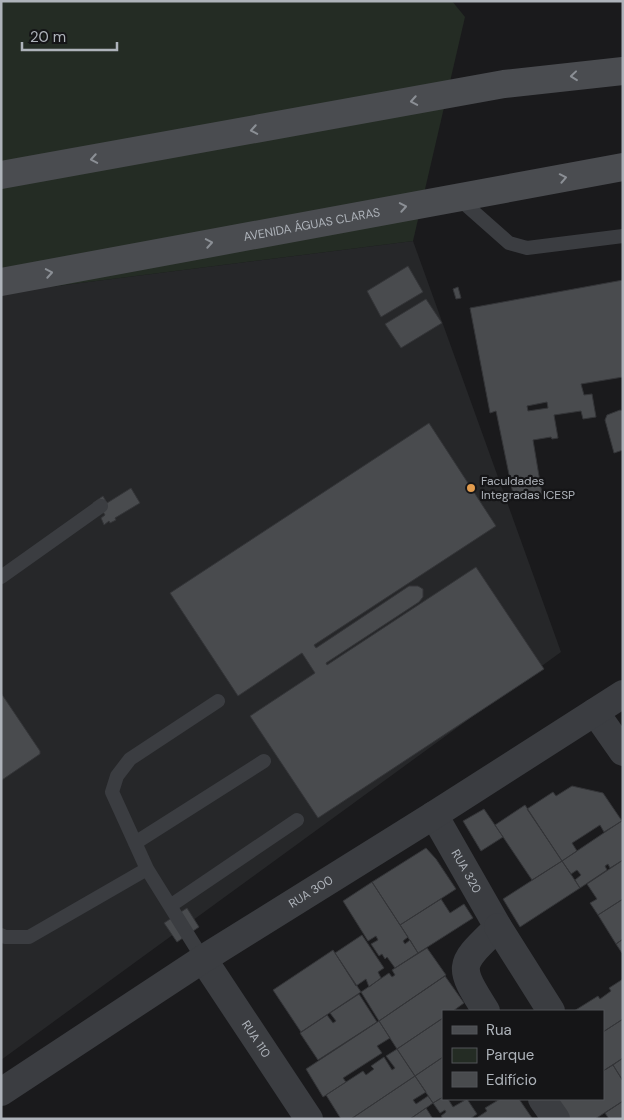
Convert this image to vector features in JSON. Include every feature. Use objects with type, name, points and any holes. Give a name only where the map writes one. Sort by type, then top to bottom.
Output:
[{"type":"main road","points":[[1,176],[504,84],[623,71]]},
{"type":"main road","name":"AVENIDA ÁGUAS CLARAS","points":[[1,282],[623,167]]},
{"type":"street","name":"RUA 300","points":[[1,1092],[203,959],[623,694]]},
{"type":"street","points":[[595,712],[623,752]]},
{"type":"street","name":"RUA 320","points":[[434,815],[498,927],[551,1010]]},
{"type":"street","points":[[485,1010],[468,983],[465,972],[466,963],[471,953],[498,927]]},
{"type":"street","name":"RUA 110","points":[[203,959],[309,1119]]},
{"type":"street","points":[[543,1100],[556,1119]]},
{"type":"lane","points":[[457,197],[509,243],[527,248],[623,236]]},
{"type":"lane","points":[[1,577],[101,506]]},
{"type":"lane","points":[[203,959],[148,870],[112,792],[117,776],[130,760],[218,701]]},
{"type":"lane","points":[[135,843],[264,761]]},
{"type":"lane","points":[[170,906],[297,820]]},
{"type":"lane","points":[[1,935],[5,938],[29,936],[148,870]]},
{"type":"shaded area","points":[[413,241],[561,652],[1,1060],[1,293]]},
{"type":"green space","points":[[1,1],[452,1],[465,17],[413,241],[1,293]]},
{"type":"building","points":[[408,266],[423,292],[381,317],[367,291]]},
{"type":"building","points":[[623,280],[623,377],[581,384],[584,395],[592,394],[596,417],[583,419],[581,411],[554,415],[558,438],[552,439],[551,437],[533,440],[542,494],[514,499],[496,411],[490,413],[470,308]],"holes":[[[547,402],[548,408],[528,411],[527,406]]]},
{"type":"building","points":[[458,287],[461,298],[456,299],[453,289]]},
{"type":"building","points":[[426,299],[442,323],[401,348],[385,324]]},
{"type":"building","points":[[620,410],[623,411],[623,450],[614,453],[605,420],[607,415]]},
{"type":"building","points":[[429,423],[496,526],[314,645],[316,648],[409,586],[418,586],[423,589],[423,597],[419,602],[326,663],[327,665],[476,567],[544,669],[318,818],[250,716],[315,673],[302,653],[238,696],[170,593]]},
{"type":"building","points":[[131,488],[140,503],[115,518],[116,520],[110,523],[109,521],[104,525],[101,518],[105,515],[100,507],[96,509],[93,503],[103,496],[107,503]]},
{"type":"building","points":[[1,693],[40,751],[40,754],[2,780]]},
{"type":"building","points":[[572,786],[603,793],[622,821],[604,832],[600,825],[572,843],[577,851],[562,861],[527,809],[553,792],[556,796]]},
{"type":"building","points":[[525,805],[562,861],[532,880],[495,825]]},
{"type":"building","points":[[484,809],[503,837],[481,851],[463,821]]},
{"type":"building","points":[[623,820],[623,860],[610,868],[608,864],[605,866],[607,870],[580,888],[575,880],[581,875],[577,870],[571,874],[562,861]]},
{"type":"building","points":[[426,848],[436,859],[456,889],[400,925],[372,882]]},
{"type":"building","points":[[623,860],[623,899],[598,915],[590,903],[597,899],[587,884]]},
{"type":"building","points":[[562,861],[580,888],[520,927],[503,899]]},
{"type":"building","points":[[372,882],[408,937],[403,941],[405,944],[410,940],[418,953],[395,968],[387,957],[385,959],[382,954],[379,956],[371,944],[378,940],[376,936],[368,941],[343,901]]},
{"type":"building","points":[[441,899],[450,913],[464,904],[473,918],[418,953],[400,925]]},
{"type":"building","points":[[623,899],[623,939],[616,944],[598,915]]},
{"type":"building","points":[[187,908],[199,927],[177,942],[164,923]]},
{"type":"building","points":[[362,935],[384,968],[378,972],[381,978],[369,987],[366,979],[356,986],[335,953]]},
{"type":"building","points":[[623,939],[623,952],[622,953],[616,944]]},
{"type":"building","points":[[427,948],[446,975],[379,1021],[361,992],[389,973],[392,977],[395,975],[392,970]]},
{"type":"building","points":[[333,950],[361,992],[301,1032],[273,990]]},
{"type":"building","points":[[445,976],[464,1003],[454,1010],[442,1010],[442,1019],[397,1049],[379,1021]]},
{"type":"building","points":[[623,979],[623,1019],[604,1031],[604,1010],[576,1010],[598,996],[600,999],[611,991],[609,988]]},
{"type":"building","points":[[359,994],[377,1022],[318,1060],[300,1033],[327,1015],[333,1023],[336,1021],[330,1013]]},
{"type":"building","points":[[442,1019],[442,1058],[415,1076],[397,1049]]},
{"type":"building","points":[[623,1019],[623,1058],[604,1070],[604,1031]]},
{"type":"building","points":[[379,1021],[390,1038],[377,1046],[382,1053],[343,1078],[346,1082],[323,1097],[306,1069]]},
{"type":"building","points":[[397,1049],[415,1076],[351,1119],[341,1119],[326,1095],[363,1071],[366,1075],[374,1069],[371,1066],[384,1057],[392,1070],[395,1068],[386,1056]]},
{"type":"building","points":[[442,1058],[442,1098],[433,1103],[415,1076]]},
{"type":"building","points":[[623,1058],[623,1081],[613,1065]]},
{"type":"building","points":[[613,1065],[623,1081],[623,1101],[595,1119],[567,1119],[557,1101],[604,1100],[604,1070]]},
{"type":"building","points":[[415,1076],[426,1092],[413,1100],[416,1104],[428,1096],[433,1103],[410,1119],[351,1119]]},
{"type":"building","points":[[442,1098],[442,1100],[449,1100],[453,1107],[468,1100],[477,1114],[470,1119],[443,1119],[441,1116],[446,1112],[445,1110],[440,1113],[433,1103]]},
{"type":"building","points":[[498,1100],[520,1100],[532,1118],[475,1119],[487,1111],[485,1108]]},
{"type":"building","points":[[623,1101],[623,1119],[609,1119],[605,1113]]},
{"type":"building","points":[[426,1108],[433,1119],[410,1119]]},
{"type":"place","name":"Faculdades Integradas ICESP","points":[[471,488]]}]
